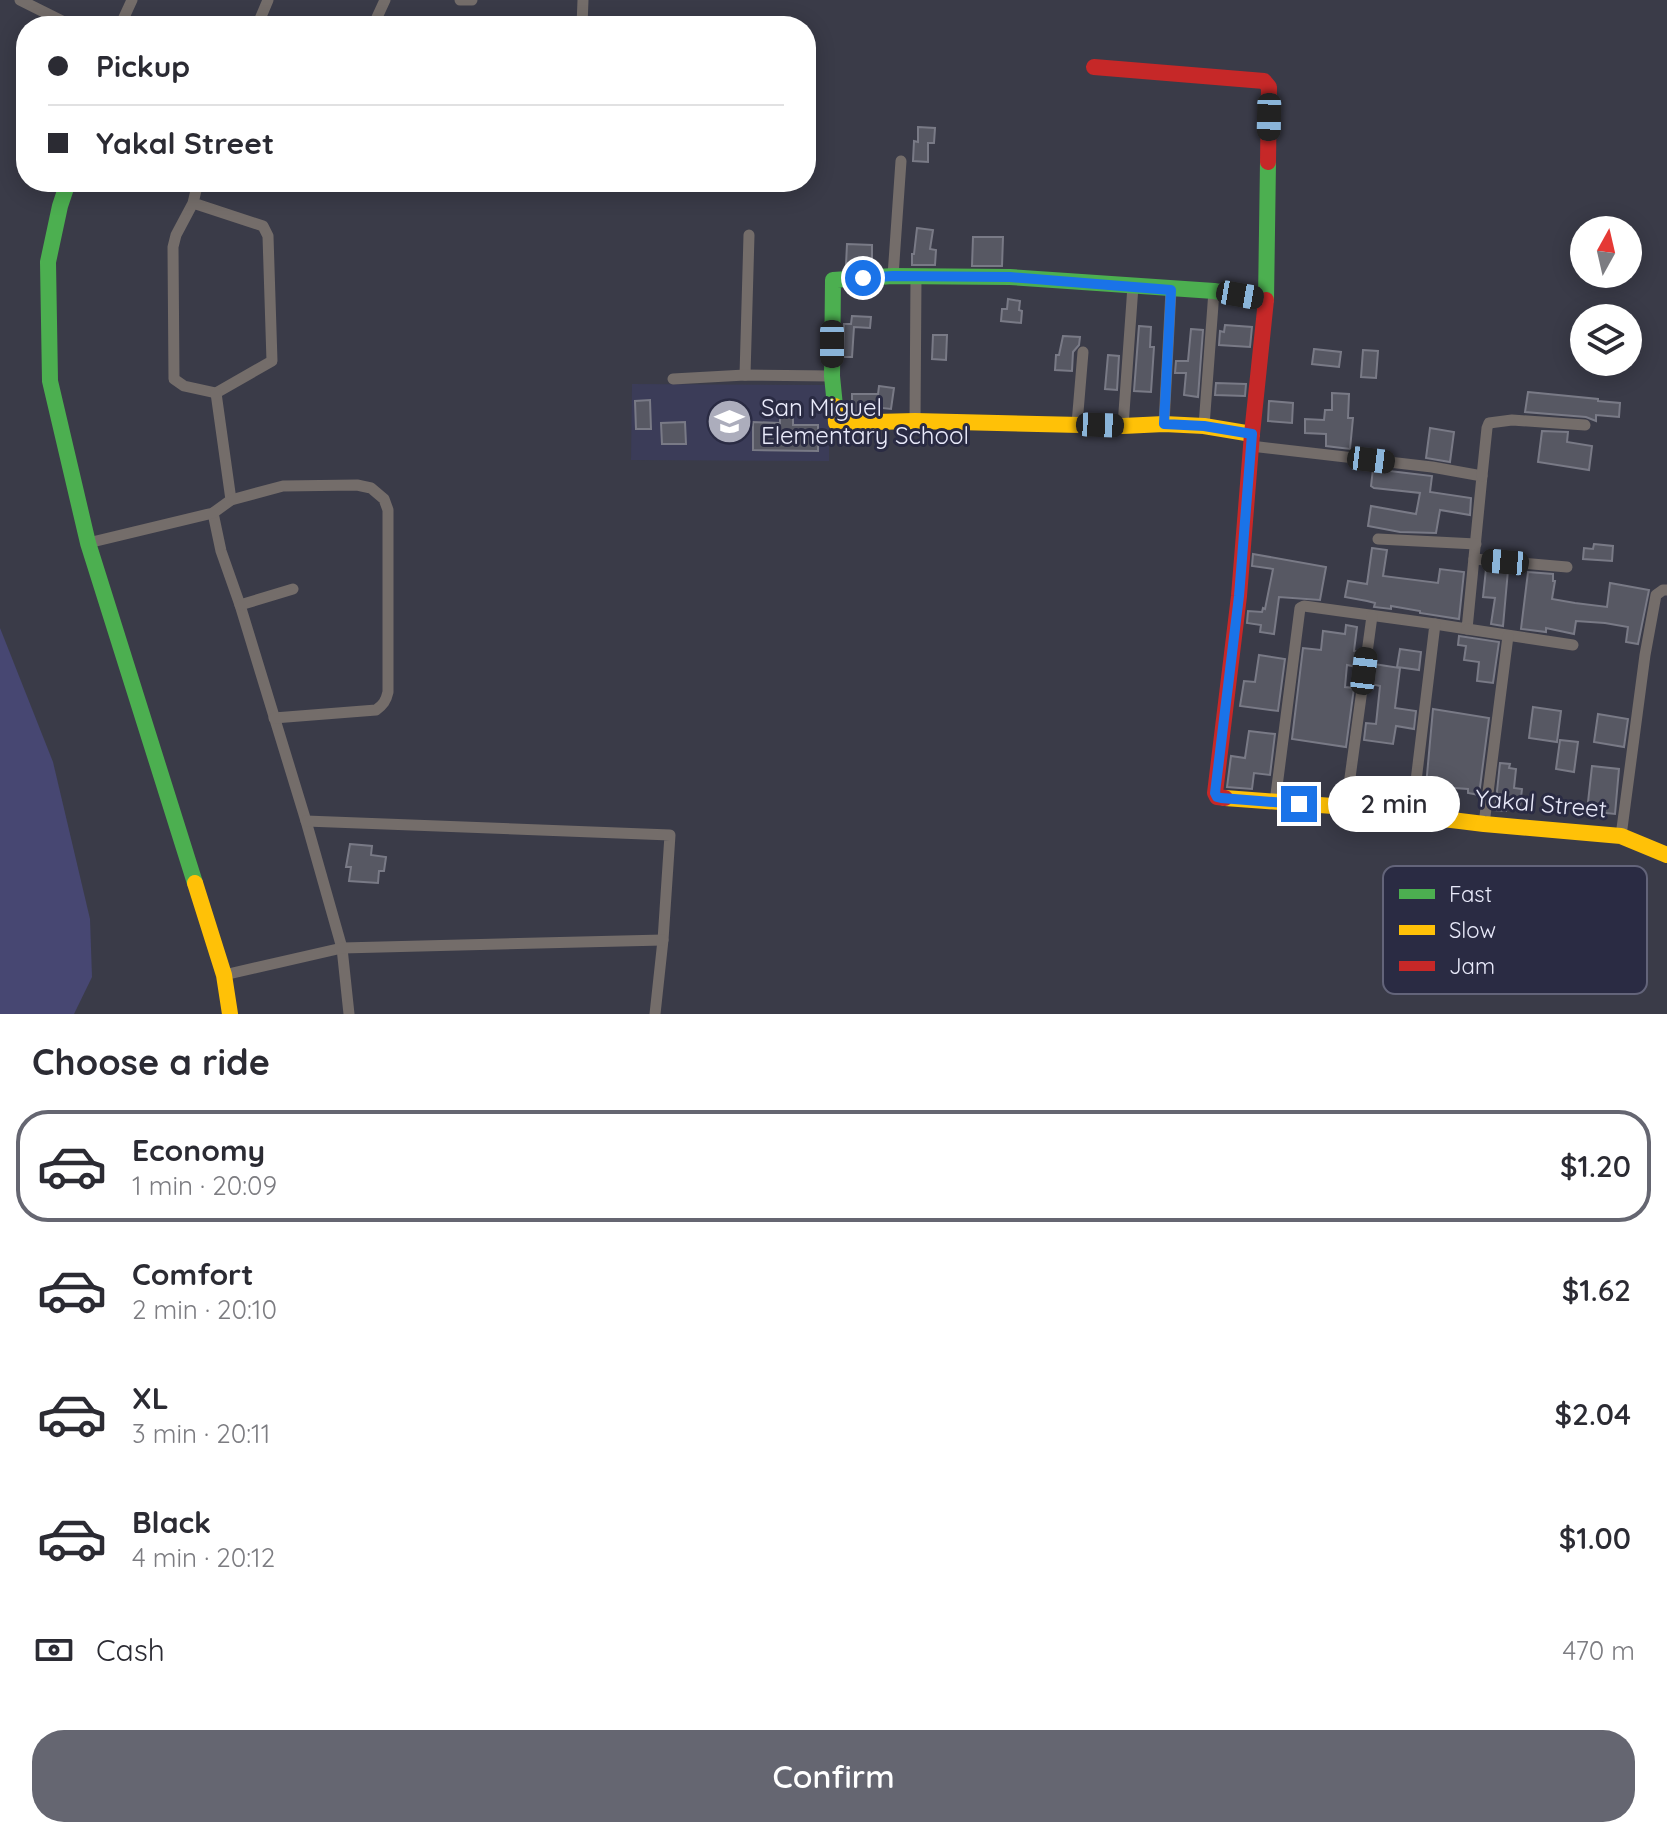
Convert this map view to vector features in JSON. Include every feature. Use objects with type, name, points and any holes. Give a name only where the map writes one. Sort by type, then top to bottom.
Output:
[{"type":"street","points":[[20,0],[52,16]]},
{"type":"street","points":[[460,0],[472,0]]},
{"type":"street","points":[[1094,67],[1264,81],[1269,87],[1266,300],[1251,440]]},
{"type":"street","points":[[893,276],[901,161]]},
{"type":"street","points":[[65,192],[48,262],[50,381],[88,543],[224,975],[230,1014]]},
{"type":"street","points":[[193,203],[263,226],[268,236],[272,361],[216,393],[184,386],[174,379],[173,247],[196,192]]},
{"type":"street","points":[[745,375],[749,235]]},
{"type":"street","points":[[1266,300],[1214,291],[1010,277],[893,276],[833,280],[832,376],[836,423],[915,421],[1204,426],[1251,440],[1482,476]]},
{"type":"street","points":[[915,421],[916,277]]},
{"type":"street","points":[[1123,426],[1133,286]]},
{"type":"street","points":[[1164,424],[1171,290]]},
{"type":"street","points":[[1204,426],[1214,291]]},
{"type":"street","points":[[1077,424],[1083,352]]},
{"type":"street","points":[[673,379],[745,375],[832,376]]},
{"type":"street","points":[[216,393],[231,500]]},
{"type":"street","points":[[1467,629],[1489,423],[1512,420],[1585,425]]},
{"type":"street","name":"Yakal Street","points":[[1251,440],[1239,596],[1218,762],[1217,797],[1346,807],[1484,824],[1621,836],[1667,855]]},
{"type":"street","points":[[88,543],[213,513],[231,500],[283,486],[357,485],[377,492],[388,510],[386,699],[376,710],[274,718]]},
{"type":"street","points":[[213,513],[221,551],[306,821],[342,948],[349,1014]]},
{"type":"street","points":[[1378,539],[1476,544]]},
{"type":"street","points":[[1474,559],[1567,567]]},
{"type":"street","points":[[240,605],[293,589]]},
{"type":"street","points":[[1621,836],[1656,595],[1667,590]]},
{"type":"street","points":[[1275,802],[1300,608],[1304,606],[1573,645]]},
{"type":"street","points":[[1346,807],[1372,616]]},
{"type":"street","points":[[1412,814],[1435,624]]},
{"type":"street","points":[[1484,824],[1508,636]]},
{"type":"street","points":[[306,821],[670,835],[655,1014]]},
{"type":"street","points":[[224,975],[342,948],[663,940]]},
{"type":"shaded area","name":"San Miguel Elementary School","points":[[632,384],[829,385],[829,461],[631,460]]},
{"type":"shaded area","points":[[0,628],[53,762],[90,919],[92,977],[74,1014],[0,1014]]},
{"type":"building","points":[[918,127],[935,128],[934,143],[928,143],[928,162],[913,161]]},
{"type":"building","points":[[917,228],[933,230],[930,249],[936,250],[935,265],[912,265]]},
{"type":"building","points":[[973,237],[1003,237],[1002,266],[972,266]]},
{"type":"building","points":[[847,244],[872,245],[872,265],[846,265]]},
{"type":"building","points":[[1008,299],[1020,301],[1021,323],[1001,321],[1002,309],[1007,309]]},
{"type":"building","points":[[852,316],[871,317],[870,328],[854,327],[852,357],[843,357],[844,324],[851,324]]},
{"type":"building","points":[[1225,325],[1252,327],[1250,347],[1219,345],[1220,331],[1224,332]]},
{"type":"building","points":[[1139,326],[1151,327],[1150,347],[1154,347],[1151,392],[1134,391]]},
{"type":"building","points":[[1191,329],[1203,330],[1198,397],[1184,395],[1186,373],[1175,373],[1176,361],[1188,361]]},
{"type":"building","points":[[933,335],[947,335],[946,360],[932,359]]},
{"type":"building","points":[[1063,336],[1080,337],[1079,345],[1073,352],[1072,371],[1055,370],[1056,355],[1059,355]]},
{"type":"building","points":[[1314,349],[1341,352],[1339,367],[1312,364]]},
{"type":"building","points":[[1363,350],[1378,351],[1376,378],[1361,377]]},
{"type":"building","points":[[1108,355],[1119,356],[1117,390],[1105,389]]},
{"type":"building","points":[[1216,383],[1246,384],[1245,396],[1215,395]]},
{"type":"building","points":[[879,386],[894,388],[891,409],[873,407],[873,411],[852,412],[852,394],[878,394]]},
{"type":"building","points":[[1528,392],[1620,403],[1619,417],[1596,415],[1596,421],[1586,417],[1525,412]]},
{"type":"building","points":[[1332,393],[1349,394],[1348,418],[1353,418],[1350,449],[1326,446],[1326,434],[1305,433],[1305,419],[1324,420],[1325,410],[1332,410]]},
{"type":"building","points":[[650,400],[651,429],[636,429],[635,401]]},
{"type":"building","points":[[1269,401],[1293,403],[1292,423],[1268,421]]},
{"type":"building","points":[[780,412],[793,412],[793,425],[818,425],[818,451],[753,450],[753,422],[780,423]]},
{"type":"building","points":[[685,422],[686,444],[662,444],[661,423]]},
{"type":"building","points":[[1430,428],[1454,432],[1450,462],[1426,458]]},
{"type":"building","points":[[1542,431],[1568,432],[1567,442],[1592,446],[1589,470],[1538,462]]},
{"type":"building","points":[[1373,469],[1432,476],[1430,492],[1471,498],[1470,515],[1440,510],[1436,533],[1400,532],[1368,526],[1371,506],[1416,514],[1420,493],[1374,488],[1371,486]]},
{"type":"building","points":[[1594,544],[1613,546],[1612,561],[1583,559],[1584,548],[1593,549]]},
{"type":"building","points":[[1372,548],[1387,550],[1383,576],[1438,583],[1440,569],[1464,572],[1459,619],[1391,606],[1391,609],[1374,607],[1375,603],[1345,597],[1348,581],[1367,584]]},
{"type":"building","points":[[1253,554],[1326,567],[1320,600],[1279,597],[1274,634],[1260,632],[1261,625],[1247,623],[1248,611],[1262,612],[1265,609],[1273,569],[1252,566]]},
{"type":"building","points":[[1486,569],[1508,570],[1503,626],[1491,624],[1495,598],[1483,597]]},
{"type":"building","points":[[1528,572],[1553,574],[1552,599],[1575,603],[1607,607],[1610,583],[1649,590],[1638,644],[1626,642],[1628,627],[1605,623],[1576,621],[1574,634],[1546,628],[1546,632],[1521,629]]},
{"type":"building","points":[[1346,625],[1357,627],[1354,651],[1359,652],[1357,667],[1347,665],[1345,687],[1354,688],[1346,747],[1292,739],[1303,648],[1321,650],[1323,631],[1345,634]]},
{"type":"building","points":[[1459,636],[1499,642],[1493,683],[1477,681],[1479,662],[1464,660],[1466,646],[1458,645]]},
{"type":"building","points":[[1400,649],[1421,652],[1419,670],[1397,667]]},
{"type":"building","points":[[1259,655],[1285,659],[1278,711],[1240,706],[1244,681],[1255,682]]},
{"type":"building","points":[[1374,664],[1400,668],[1395,708],[1416,711],[1414,729],[1396,726],[1393,744],[1364,740],[1366,723],[1376,724],[1380,686],[1371,684]]},
{"type":"building","points":[[1533,707],[1561,711],[1557,742],[1529,738]]},
{"type":"building","points":[[1433,709],[1489,718],[1479,795],[1468,793],[1468,789],[1426,786]]},
{"type":"building","points":[[1598,714],[1628,719],[1624,747],[1594,742]]},
{"type":"building","points":[[1249,731],[1275,734],[1270,775],[1254,773],[1252,789],[1227,787],[1231,756],[1245,758]]},
{"type":"building","points":[[1560,740],[1578,742],[1574,772],[1556,769]]},
{"type":"building","points":[[1500,763],[1510,764],[1509,768],[1516,769],[1514,788],[1522,789],[1520,806],[1507,805],[1506,811],[1495,810]]},
{"type":"building","points":[[1592,766],[1619,769],[1615,814],[1587,811]]},
{"type":"building","points":[[350,844],[372,846],[371,855],[386,857],[384,871],[379,871],[378,883],[349,881],[351,867],[346,867]]},
{"type":"traffic: fast","points":[[835,406],[832,376],[833,280],[893,276],[1010,277],[1214,291],[1266,300],[1268,162]]},
{"type":"traffic: fast","points":[[65,192],[48,262],[50,381],[88,543],[195,883]]},
{"type":"traffic: slow","points":[[835,406],[836,423],[1164,424],[1204,426],[1252,434]]},
{"type":"traffic: slow","points":[[1225,798],[1346,807],[1484,824],[1621,836],[1667,855]]},
{"type":"traffic: slow","points":[[195,883],[224,975],[230,1014]]},
{"type":"traffic: jam","points":[[1094,67],[1264,81],[1269,87],[1268,162]]},
{"type":"traffic: jam","points":[[1225,798],[1217,797],[1215,793],[1239,596],[1266,300]]},
{"type":"place","name":"San Miguel Elementary School","points":[[730,422]]},
{"type":"route","points":[[863,278],[1010,277],[1171,290],[1164,424],[1204,426],[1252,434],[1239,596],[1215,793],[1221,798],[1299,804]]}]
